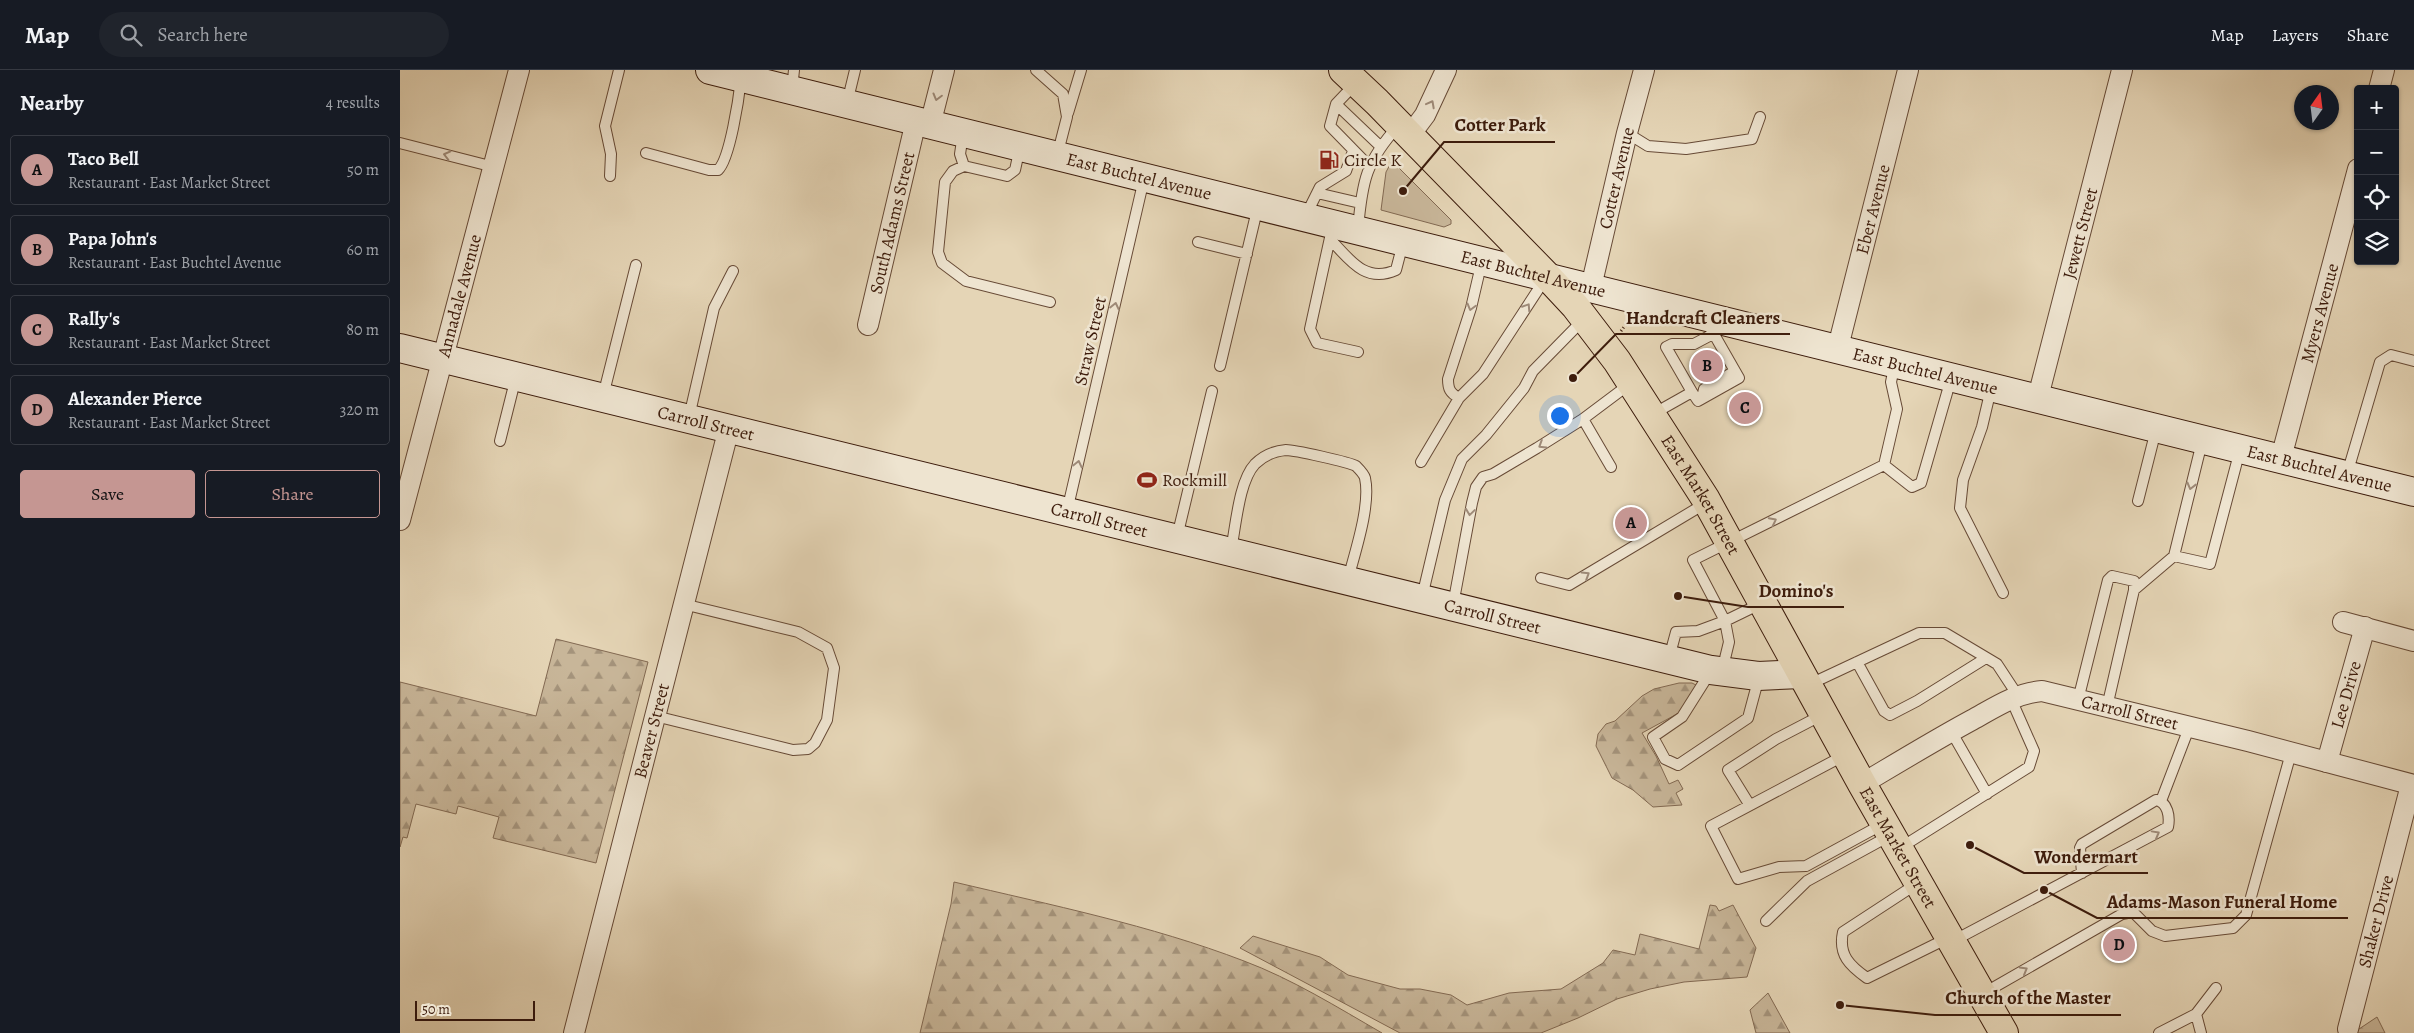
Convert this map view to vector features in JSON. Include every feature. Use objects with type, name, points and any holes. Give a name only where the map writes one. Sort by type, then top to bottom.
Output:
[{"type":"main road","name":"East Market Street","points":[[1350,76],[1548,276],[1585,319],[1624,372],[1707,502],[1862,784],[1893,835],[2004,1033]]},
{"type":"street","name":"Annadale Avenue","points":[[400,520],[406,477],[444,358],[519,70]]},
{"type":"street","name":"South Adams Street","points":[[868,325],[923,123],[944,70]]},
{"type":"street","points":[[1404,129],[1425,115],[1446,70]]},
{"type":"street","name":"Cotter Avenue","points":[[1591,287],[1627,133],[1644,70]]},
{"type":"street","name":"Eber Avenue","points":[[1838,347],[1908,70]]},
{"type":"street","name":"Jewett Street","points":[[2038,397],[2122,70]]},
{"type":"street","points":[[2380,85],[2384,70]]},
{"type":"street","name":"East Buchtel Avenue","points":[[722,72],[793,80],[846,104],[1258,205],[1312,205],[1346,224],[1404,241],[1658,303],[1708,325],[1838,347],[2347,475],[2413,489]]},
{"type":"street","name":"Myers Avenue","points":[[2281,458],[2356,175]]},
{"type":"street","name":"Carroll Street","points":[[400,348],[1716,671],[1804,680]]},
{"type":"street","name":"Beaver Street","points":[[574,1033],[683,604],[730,428]]},
{"type":"street","points":[[2343,622],[2414,641]]},
{"type":"street","name":"Lee Drive","points":[[2327,762],[2364,627]]},
{"type":"street","name":"Carroll Street","points":[[1862,784],[1951,731],[2014,697],[2042,691],[2412,785]]},
{"type":"street","name":"Shaker Drive","points":[[2348,1029],[2412,785]]},
{"type":"lane","points":[[610,176],[611,154],[605,126],[619,70]]},
{"type":"lane","points":[[846,104],[855,70]]},
{"type":"lane","points":[[1036,70],[1063,94],[1067,116]]},
{"type":"lane","points":[[1057,156],[1081,70]]},
{"type":"lane","points":[[646,152],[709,170],[718,170],[724,160],[733,123],[722,72]]},
{"type":"lane","points":[[1350,76],[1336,104],[1330,126],[1369,166]]},
{"type":"lane","points":[[1336,104],[1380,146]]},
{"type":"lane","points":[[1627,133],[1648,146],[1686,149],[1752,139],[1760,117]]},
{"type":"lane","points":[[1358,352],[1317,343],[1310,328],[1346,224],[1369,166],[1380,146],[1404,129]]},
{"type":"lane","points":[[963,133],[960,154],[964,166]]},
{"type":"lane","points":[[400,143],[494,167]]},
{"type":"lane","points":[[1020,147],[1015,170],[1008,176],[964,166],[952,171],[945,182],[938,252],[942,263],[966,281],[1050,302]]},
{"type":"lane","points":[[1312,205],[1320,187],[1334,181],[1346,171],[1353,150]]},
{"type":"lane","name":"Straw Street","points":[[1067,512],[1144,178]]},
{"type":"lane","points":[[1220,366],[1258,205]]},
{"type":"lane","points":[[1346,224],[1358,269],[1377,274],[1388,274],[1396,270],[1404,241]]},
{"type":"lane","points":[[1198,242],[1246,254]]},
{"type":"lane","points":[[1459,398],[1452,394],[1448,379],[1471,308],[1482,260]]},
{"type":"lane","points":[[603,397],[636,265]]},
{"type":"lane","points":[[689,418],[714,308],[733,271]]},
{"type":"lane","points":[[1420,462],[1459,398],[1483,374],[1548,276]]},
{"type":"lane","points":[[1422,598],[1445,500],[1462,459],[1486,435],[1524,388],[1533,371],[1585,319]]},
{"type":"lane","points":[[1708,325],[1721,343],[1739,378],[1698,401],[1666,347],[1672,344],[1694,344],[1708,325]]},
{"type":"lane","points":[[2347,475],[2380,362],[2391,355],[2414,361]]},
{"type":"lane","points":[[1884,465],[1897,409],[1891,382],[1895,362]]},
{"type":"lane","points":[[1452,606],[1472,503],[1476,487],[1483,477],[1501,470],[1583,418],[1624,372]]},
{"type":"lane","points":[[500,441],[516,376]]},
{"type":"lane","points":[[1884,465],[1912,487],[1921,483],[1952,376]]},
{"type":"lane","points":[[1992,385],[1982,427],[1963,480],[1960,508],[2003,593]]},
{"type":"lane","points":[[1176,538],[1212,391]]},
{"type":"lane","points":[[1652,414],[1692,392]]},
{"type":"lane","points":[[1583,418],[1611,467]]},
{"type":"lane","points":[[2138,501],[2157,427]]},
{"type":"lane","points":[[2134,590],[2174,556],[2203,438]]},
{"type":"lane","points":[[2174,556],[2210,564],[2240,448]]},
{"type":"lane","points":[[1230,551],[1246,476],[1254,464],[1265,454],[1287,450],[1326,458],[1355,466],[1364,476],[1366,491],[1362,517],[1347,580]]},
{"type":"lane","points":[[1759,676],[1748,718],[1678,765],[1665,759],[1652,737],[1682,717],[1716,671],[1729,642],[1726,621],[1693,560],[1884,465]]},
{"type":"lane","points":[[1541,578],[1569,585],[1707,502]]},
{"type":"lane","points":[[2078,700],[2108,580],[2112,576],[2134,581],[2134,590],[2107,707]]},
{"type":"lane","points":[[1668,659],[1676,632],[1698,631],[1726,621],[1763,602]]},
{"type":"lane","points":[[655,716],[793,750],[808,749],[815,743],[827,720],[834,668],[827,648],[798,632],[683,604]]},
{"type":"lane","points":[[1766,921],[1807,881],[1844,859],[1893,835],[1987,794],[2029,767],[2034,751],[2014,697],[1997,664],[1945,633],[1919,633],[1857,662],[1804,680]]},
{"type":"lane","points":[[1857,662],[1884,711],[1890,715],[1917,701],[1986,658]]},
{"type":"lane","points":[[1749,804],[1728,770],[1776,739],[1824,714]]},
{"type":"lane","points":[[2161,801],[2180,756],[2189,728]]},
{"type":"lane","points":[[1951,731],[1987,794]]},
{"type":"lane","points":[[1982,994],[2122,914],[2133,912],[2152,931],[2164,936],[2233,928],[2246,915],[2291,753]]},
{"type":"lane","points":[[1846,754],[1749,804],[1711,826],[1738,879],[1779,867],[1806,866],[1893,835]]},
{"type":"lane","points":[[1919,882],[1843,932],[1840,944],[1850,965],[1868,978],[1951,939],[2082,873],[2168,827],[2170,821],[2166,806],[2161,801],[2156,800],[2082,844],[2080,848],[2082,873]]},
{"type":"lane","points":[[2159,1033],[2196,1014],[2216,988]]},
{"type":"lane","points":[[2196,1014],[2201,1033]]},
{"type":"path","points":[[1624,372],[1617,342],[1624,324],[1635,314],[1658,303]]},
{"type":"green space","points":[[1392,161],[1451,220],[1451,224],[1444,227],[1381,210],[1386,172]]},
{"type":"green space","points":[[556,639],[648,662],[596,863],[493,838],[499,817],[458,806],[456,814],[416,804],[407,838],[403,837],[400,847],[400,682],[536,716]]},
{"type":"green space","points":[[1679,683],[1692,683],[1700,687],[1688,708],[1642,733],[1656,756],[1669,784],[1678,780],[1683,789],[1676,793],[1682,805],[1653,807],[1633,790],[1612,778],[1596,746],[1598,734],[1606,724],[1615,721],[1642,696],[1654,689]]},
{"type":"green space","points":[[954,882],[1137,926],[1209,948],[1279,976],[1382,1033],[920,1033],[951,904]]},
{"type":"green space","points":[[1710,905],[1716,906],[1719,911],[1733,905],[1756,948],[1747,977],[1684,982],[1650,989],[1617,999],[1541,1033],[1400,1033],[1240,948],[1253,936],[1320,957],[1348,975],[1400,989],[1420,989],[1451,995],[1467,1005],[1509,993],[1561,989],[1603,963],[1613,950],[1635,955],[1640,934],[1699,949]]},
{"type":"green space","points":[[1768,993],[1790,1033],[1756,1033],[1750,1010]]},
{"type":"green space","points":[[2377,1017],[2385,1033],[2356,1033],[2356,1031]]},
{"type":"place","name":"Circle K","points":[[1329,160]]},
{"type":"place","name":"Cotter Park","points":[[1403,191]]},
{"type":"place","name":"Papa John's","points":[[1707,366]]},
{"type":"place","name":"Handcraft Cleaners","points":[[1573,378]]},
{"type":"place","name":"Rally's","points":[[1745,408]]},
{"type":"place","name":"Rockmill","points":[[1147,480]]},
{"type":"place","name":"Taco Bell","points":[[1631,523]]},
{"type":"place","name":"Domino's","points":[[1678,596]]},
{"type":"place","name":"Wondermart","points":[[1970,845]]},
{"type":"place","name":"Adams-Mason Funeral Home","points":[[2044,890]]},
{"type":"place","name":"Alexander Pierce","points":[[2119,945]]},
{"type":"place","name":"Church of the Master","points":[[1840,1005]]}]
